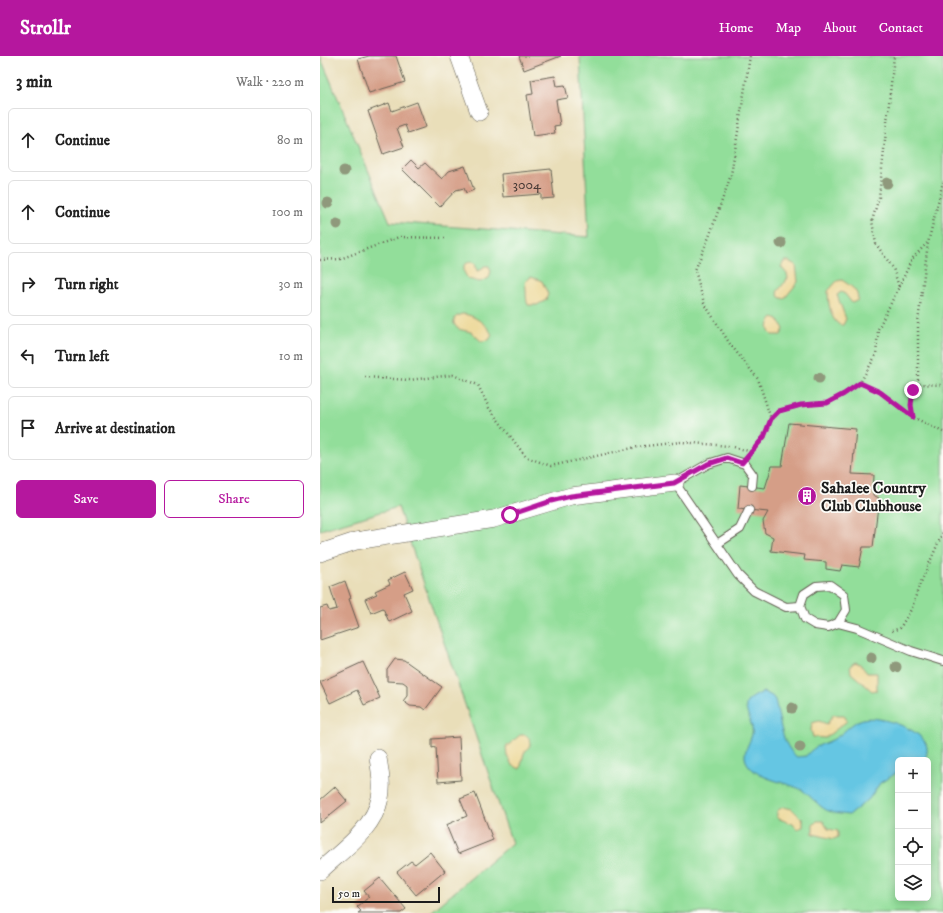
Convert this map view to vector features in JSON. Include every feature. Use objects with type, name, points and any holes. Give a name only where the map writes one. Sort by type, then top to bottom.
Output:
[{"type":"street","points":[[459,56],[479,112]]},
{"type":"street","points":[[320,553],[356,541],[494,519],[571,496],[674,483]]},
{"type":"street","points":[[320,871],[366,827],[376,812],[381,797],[381,781],[378,758]]},
{"type":"lane","points":[[752,486],[753,475],[745,464],[727,458],[708,464],[674,483],[738,575],[754,591],[786,607],[800,606]]},
{"type":"lane","points":[[717,544],[740,529],[749,510]]},
{"type":"lane","points":[[838,623],[846,610],[844,596],[830,585],[816,586],[804,594],[800,606],[805,619],[814,625],[828,627],[838,623],[857,628],[911,651],[943,662]]},
{"type":"path","points":[[750,56],[731,175],[709,237],[695,270],[704,303],[730,344],[758,379],[771,419]]},
{"type":"path","points":[[894,56],[879,197],[872,221],[876,244],[893,268],[899,288]]},
{"type":"path","points":[[913,417],[911,405],[913,390],[918,384],[918,322],[928,243],[943,182]]},
{"type":"path","points":[[320,260],[340,259],[399,237],[446,238]]},
{"type":"path","points":[[742,463],[764,437],[771,419],[779,411],[801,405],[827,403],[860,383],[876,355],[878,329],[912,259],[928,243]]},
{"type":"path","points":[[364,376],[409,380],[453,375],[478,385],[489,408],[526,457],[551,466],[637,448],[681,442],[728,446],[752,452]]},
{"type":"path","points":[[860,383],[880,392],[913,417],[943,432]]},
{"type":"path","points":[[918,384],[943,385]]},
{"type":"path","points":[[875,635],[900,628],[912,608],[918,589],[943,532]]},
{"type":"green space","points":[[320,56],[390,222],[589,237],[580,56],[943,56],[943,913],[430,913],[512,843],[398,507],[320,530]]},
{"type":"sand","points":[[471,261],[475,263],[477,271],[481,270],[484,266],[489,266],[491,271],[489,278],[480,282],[468,279],[464,272],[464,265]]},
{"type":"sand","points":[[784,261],[788,261],[796,265],[798,282],[784,299],[779,297],[777,292],[788,278],[787,274],[781,267]]},
{"type":"sand","points":[[531,277],[542,281],[548,294],[546,300],[537,305],[528,305],[527,303],[525,282]]},
{"type":"sand","points":[[842,280],[855,290],[858,300],[852,303],[845,294],[841,292],[837,295],[846,319],[843,325],[840,325],[832,315],[829,305],[828,291],[837,281]]},
{"type":"sand","points":[[462,314],[471,316],[484,324],[492,335],[489,340],[481,341],[471,332],[458,329],[454,324],[454,320],[457,316]]},
{"type":"sand","points":[[773,317],[778,319],[784,329],[781,335],[772,335],[769,331],[769,324]]},
{"type":"sand","points":[[855,662],[860,664],[867,673],[877,673],[877,690],[872,691],[851,673],[850,666]]},
{"type":"sand","points":[[833,715],[844,715],[847,721],[825,738],[813,737],[811,730],[812,723],[819,721],[827,724]]},
{"type":"sand","points":[[520,735],[526,735],[530,739],[531,744],[524,753],[520,769],[512,765],[507,756],[506,747]]},
{"type":"sand","points":[[783,807],[792,809],[803,820],[803,827],[797,829],[793,824],[777,818],[777,811]]},
{"type":"sand","points":[[817,821],[823,821],[828,829],[838,831],[838,837],[834,839],[813,834],[813,825]]},
{"type":"water","points":[[763,692],[772,696],[775,700],[784,738],[792,752],[797,757],[806,756],[817,746],[833,740],[856,722],[870,718],[898,724],[915,733],[922,738],[926,744],[927,752],[926,757],[895,757],[895,774],[880,783],[869,799],[849,815],[830,812],[824,809],[802,790],[763,776],[750,767],[746,761],[745,753],[752,736],[752,727],[746,706],[750,699]]},
{"type":"building","points":[[369,56],[396,56],[405,82],[369,93],[358,59]]},
{"type":"building","points":[[519,56],[561,56],[524,70]]},
{"type":"building","points":[[555,76],[557,86],[565,85],[568,98],[556,100],[560,125],[554,126],[555,133],[533,136],[527,95],[533,94],[531,80]]},
{"type":"building","points":[[417,102],[426,127],[408,133],[405,125],[397,128],[404,147],[383,154],[368,111],[389,103],[392,111]]},
{"type":"building","points":[[411,160],[419,168],[425,163],[442,179],[449,171],[465,166],[474,190],[466,193],[464,188],[456,190],[440,207],[402,169]]},
{"type":"building","points":[[551,169],[554,198],[541,199],[541,194],[503,197],[501,174]]},
{"type":"building","name":"Sahalee Country Club Clubhouse","points":[[789,423],[856,429],[852,474],[874,475],[873,495],[879,498],[873,547],[863,547],[859,567],[842,565],[840,571],[826,569],[826,562],[804,560],[805,555],[771,551],[773,537],[765,533],[763,521],[768,512],[738,509],[740,485],[765,488],[772,466],[782,466]]},
{"type":"building","points":[[405,572],[413,589],[404,593],[412,611],[389,622],[383,608],[371,613],[365,599],[377,594],[375,591],[390,584],[388,580]]},
{"type":"building","points":[[345,581],[351,598],[349,599],[359,627],[320,640],[320,608],[327,606],[329,611],[337,609],[330,587]]},
{"type":"building","points":[[395,659],[404,660],[442,687],[425,710],[421,707],[410,706],[403,701],[407,696],[407,685],[403,682],[387,681],[387,670]]},
{"type":"building","points":[[363,662],[380,698],[364,705],[357,690],[330,703],[320,682]]},
{"type":"building","points":[[459,737],[461,780],[438,782],[436,747],[432,748],[432,739]]},
{"type":"building","points":[[335,787],[347,801],[320,823],[320,800]]},
{"type":"building","points":[[475,793],[493,840],[458,854],[446,825],[467,816],[460,799]]},
{"type":"building","points":[[430,852],[445,871],[416,895],[397,872],[411,861],[415,864]]},
{"type":"building","points":[[380,878],[406,909],[401,913],[358,913],[361,911],[357,907],[369,897],[364,891]]},
{"type":"place","name":"Sahalee Country Club Clubhouse","points":[[807,496]]},
{"type":"route","points":[[510,515],[571,496],[674,483],[708,464],[727,458],[742,463],[764,437],[771,419],[779,411],[801,405],[827,403],[860,383],[880,392],[896,406],[913,417],[911,405],[913,390]]}]
